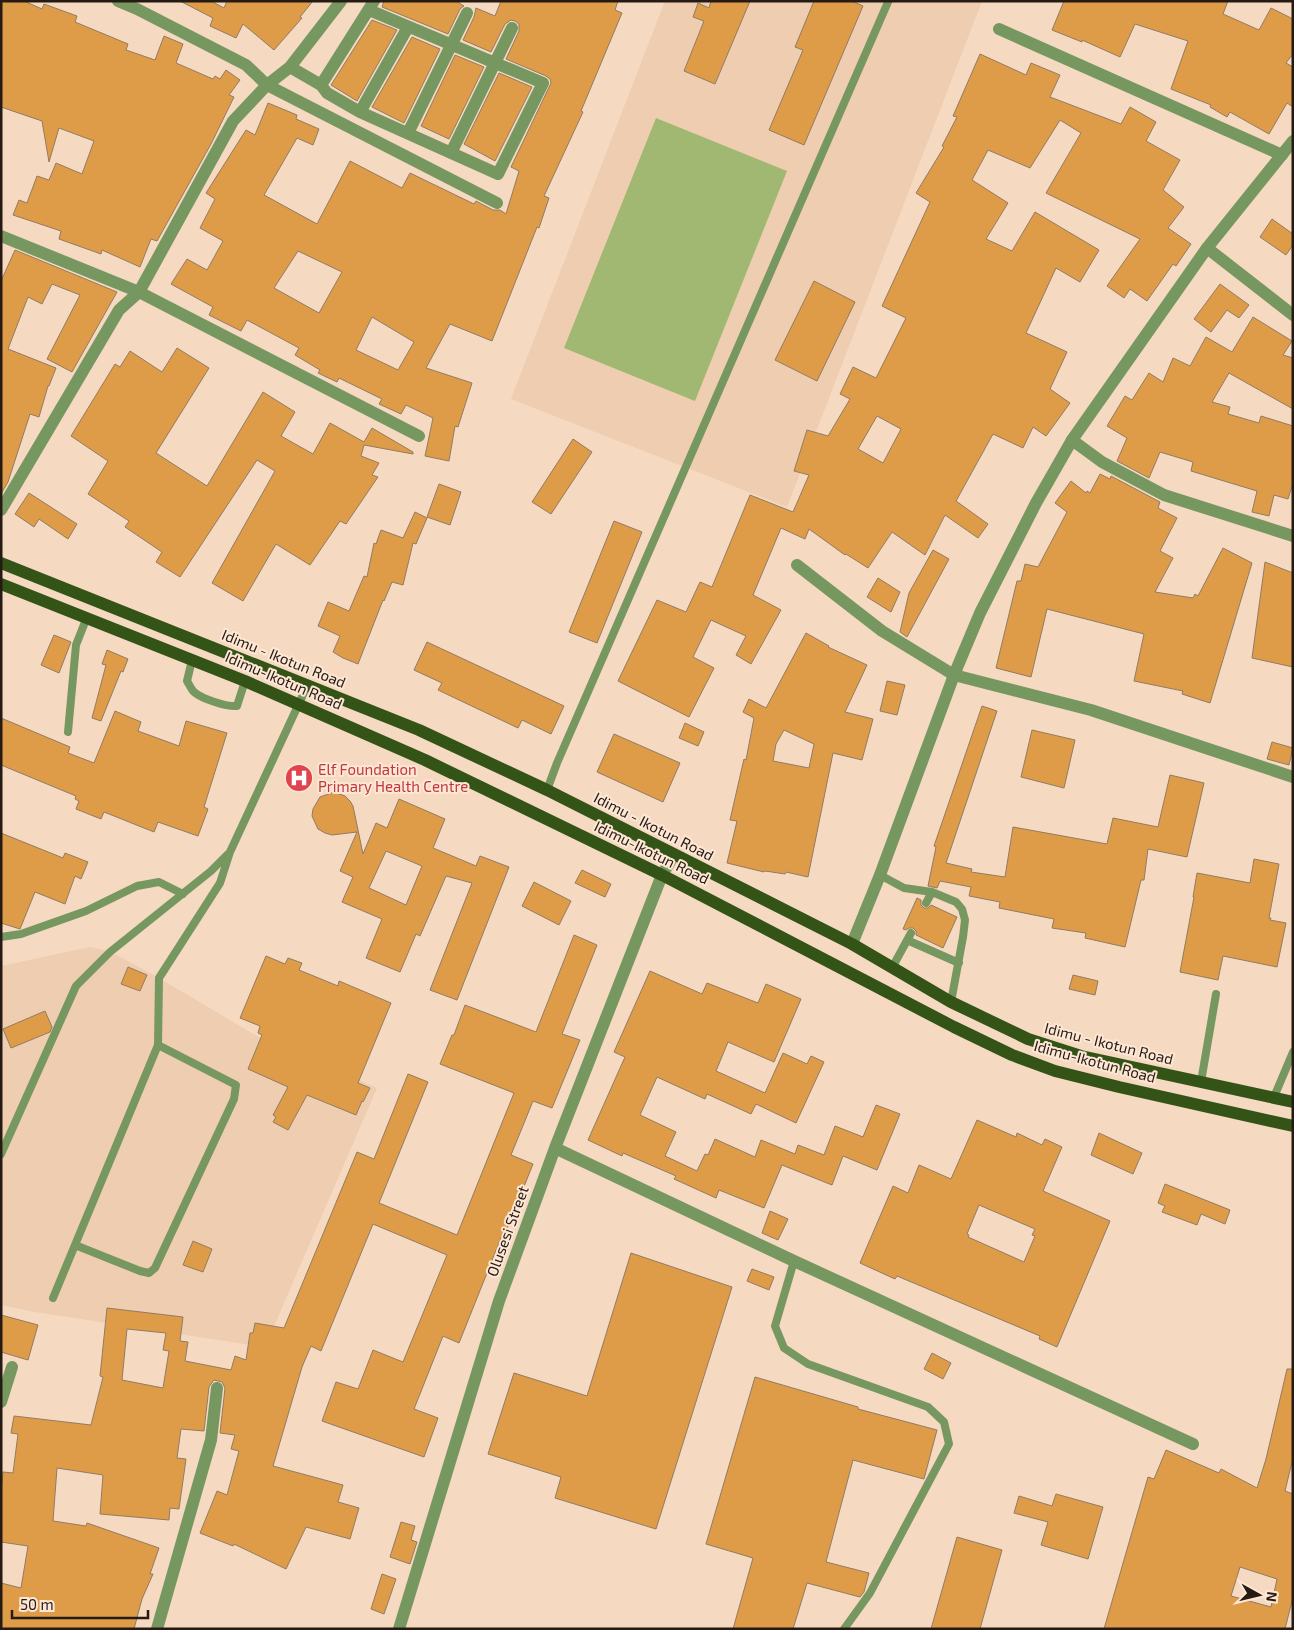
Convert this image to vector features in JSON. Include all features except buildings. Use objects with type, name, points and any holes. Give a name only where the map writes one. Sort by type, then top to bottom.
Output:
[{"type":"main road","name":"Idimu - Ikotun Road","points":[[1,563],[308,684],[419,730],[547,790],[852,944],[951,1002],[1028,1039],[1081,1056],[1293,1102]]},
{"type":"main road","points":[[22,592],[31,574]]},
{"type":"main road","name":"Idimu-Ikotun Road","points":[[1,584],[299,703],[425,760],[662,875],[1012,1055],[1055,1070],[1110,1084],[1293,1126]]},
{"type":"street","points":[[118,1],[246,65],[267,84],[497,203]]},
{"type":"street","points":[[1,510],[119,310],[139,292],[232,121],[267,84],[290,67],[341,1]]},
{"type":"street","points":[[290,67],[321,85],[327,93],[360,112],[498,174],[543,83],[408,27],[371,6],[321,85]]},
{"type":"street","points":[[408,134],[467,13]]},
{"type":"street","points":[[360,112],[408,27]]},
{"type":"street","points":[[451,153],[512,28]]},
{"type":"street","points":[[999,29],[1282,155]]},
{"type":"street","points":[[852,944],[880,875],[954,675],[980,613],[1036,503],[1072,440],[1207,248],[1293,141]]},
{"type":"street","points":[[1,236],[139,292],[419,436]]},
{"type":"street","points":[[1207,248],[1293,315]]},
{"type":"street","points":[[1072,440],[1102,462],[1164,495],[1293,536]]},
{"type":"street","points":[[797,565],[882,631],[954,675],[1091,710],[1293,777]]},
{"type":"street","name":"Olusesi Street","points":[[399,1629],[499,1301],[555,1148],[662,875],[674,855]]},
{"type":"street","points":[[555,1148],[794,1261],[1194,1444]]},
{"type":"street","points":[[1,1402],[12,1368]]},
{"type":"street","points":[[157,1629],[211,1440],[217,1388]]},
{"type":"lane","points":[[547,790],[557,763],[888,2]]},
{"type":"lane","points":[[68,732],[76,644],[87,617]]},
{"type":"lane","points":[[192,660],[187,681],[194,692],[215,702],[232,707],[237,706],[245,681]]},
{"type":"lane","points":[[53,1298],[158,1045],[159,978],[220,883],[230,852],[308,684]]},
{"type":"lane","points":[[1,1154],[76,986],[110,952],[211,871],[230,852]]},
{"type":"lane","points":[[880,875],[904,888],[932,892],[956,902],[962,909],[964,920],[959,964],[951,1002]]},
{"type":"lane","points":[[1,937],[21,934],[86,911],[137,886],[159,882],[183,894]]},
{"type":"lane","points":[[926,902],[932,892]]},
{"type":"lane","points":[[892,968],[909,937],[959,964]]},
{"type":"lane","points":[[1200,1082],[1216,994]]},
{"type":"lane","points":[[75,1245],[140,1271],[149,1273],[155,1268],[234,1099],[236,1085],[158,1045]]},
{"type":"lane","points":[[1274,1097],[1293,1052]]},
{"type":"lane","points":[[794,1261],[775,1326],[784,1348],[808,1364],[928,1408],[944,1422],[949,1444],[870,1593],[844,1629]]},
{"type":"shaded area","points":[[665,1],[982,1],[787,507],[511,399]]},
{"type":"shaded area","points":[[90,947],[109,951],[159,978],[255,1035],[377,1088],[265,1347],[35,1312],[1,1305],[1,966]]},
{"type":"green space","points":[[656,118],[787,171],[695,401],[564,348]]},
{"type":"place","name":"Elf Foundation Primary Health Centre","points":[[299,778]]}]
